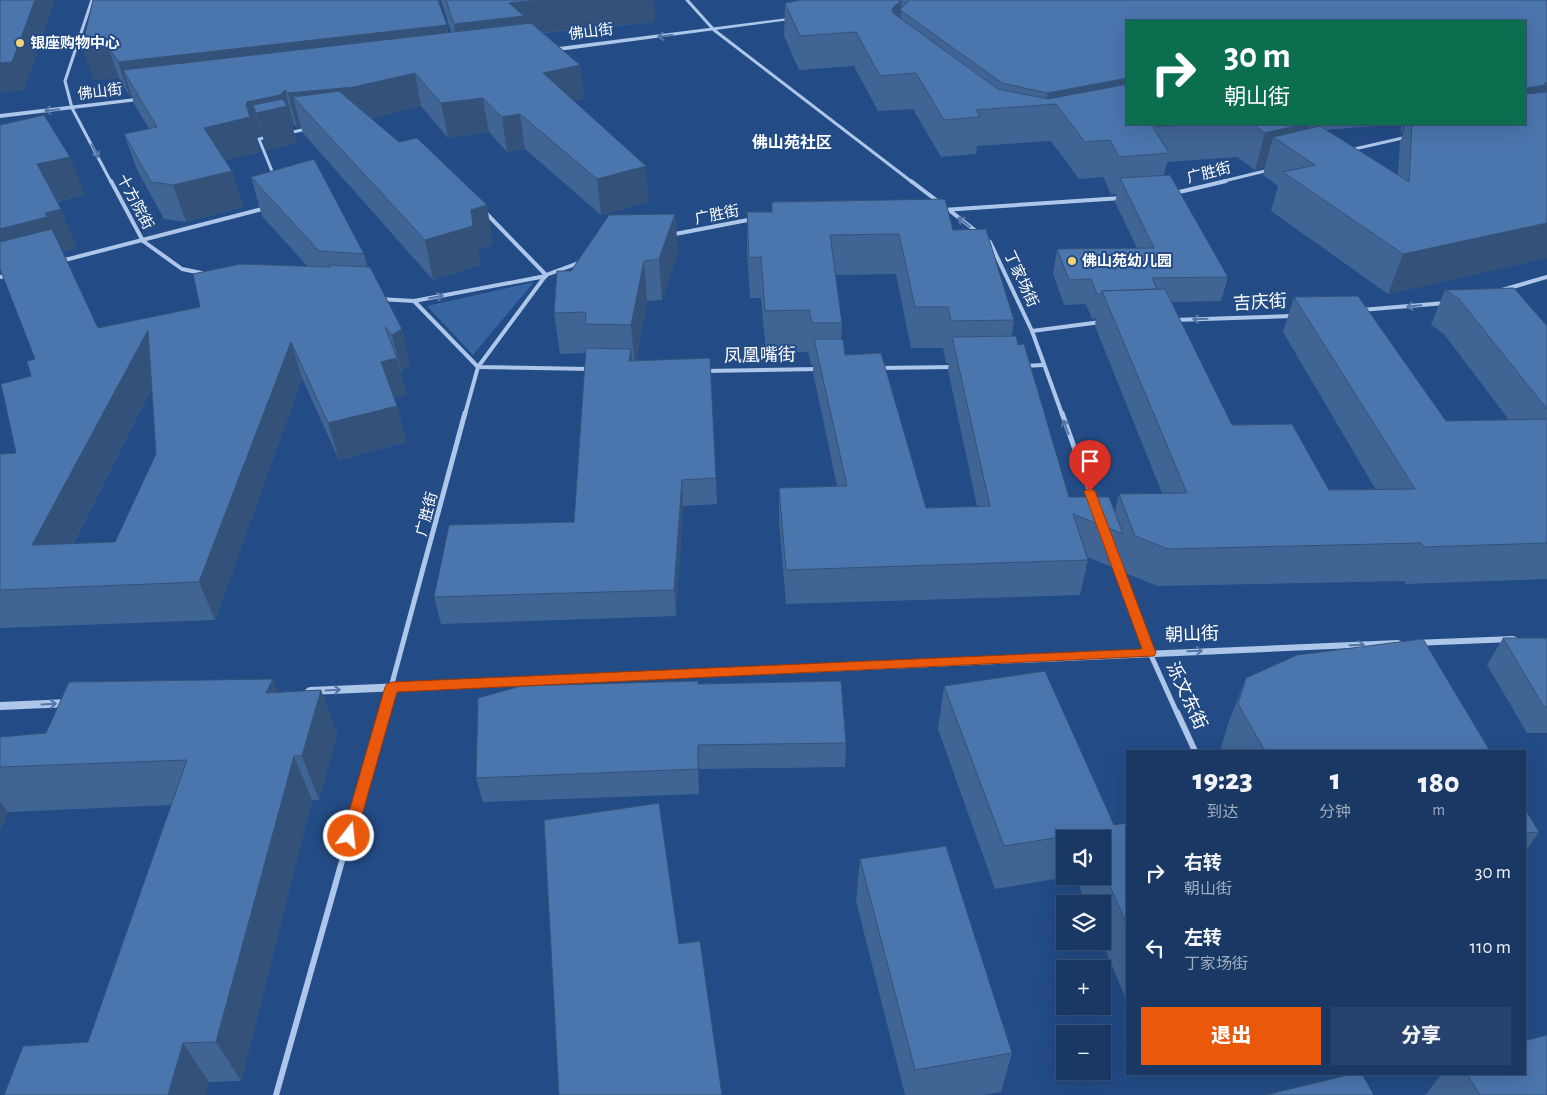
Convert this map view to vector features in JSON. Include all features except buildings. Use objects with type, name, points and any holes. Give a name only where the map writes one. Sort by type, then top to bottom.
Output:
[{"type":"street","name":"十方院街","points":[[92,0],[64,81],[72,108],[143,241],[182,269],[210,275]]},
{"type":"street","name":"丁家场街","points":[[687,0],[714,30],[990,242],[1032,331],[1095,504]]},
{"type":"street","name":"佛山街","points":[[546,50],[714,30],[800,17]]},
{"type":"street","name":"佛山街","points":[[0,116],[151,98]]},
{"type":"street","points":[[278,135],[316,128]]},
{"type":"street","points":[[1342,152],[1415,136]]},
{"type":"street","points":[[268,137],[258,139],[275,179]]},
{"type":"street","name":"广胜街","points":[[1169,194],[1275,169]]},
{"type":"street","points":[[939,210],[1131,197]]},
{"type":"street","points":[[480,207],[546,276]]},
{"type":"street","points":[[57,262],[269,208]]},
{"type":"street","name":"广胜街","points":[[667,236],[763,218]]},
{"type":"street","points":[[377,299],[414,301],[546,276],[583,262]]},
{"type":"street","points":[[0,277],[19,272]]},
{"type":"street","name":"广胜街","points":[[276,1095],[392,687],[478,366],[546,276]]},
{"type":"street","points":[[1495,292],[1547,278]]},
{"type":"street","points":[[414,301],[478,366],[592,370]]},
{"type":"street","points":[[1352,311],[1450,303]]},
{"type":"street","name":"吉庆街","points":[[1164,320],[1303,315]]},
{"type":"street","points":[[1032,331],[1104,322]]},
{"type":"street","points":[[1014,366],[1043,365]]},
{"type":"street","points":[[877,368],[965,367]]},
{"type":"street","name":"凤凰嘴街","points":[[701,371],[828,369]]},
{"type":"street","points":[[1112,551],[1150,653]]},
{"type":"street","name":"朝山街","points":[[303,691],[1527,638]]},
{"type":"street","name":"泺文东街","points":[[1150,653],[1195,750]]},
{"type":"street","points":[[0,706],[78,702]]},
{"type":"shaded area","points":[[534,282],[473,355],[427,306]]},
{"type":"place","name":"银座购物中心","points":[[20,43]]},
{"type":"place","name":"佛山苑幼儿园","points":[[1072,261]]},
{"type":"district","name":"佛山苑社区","points":[[792,143]]},
{"type":"route","points":[[349,836],[392,687],[1150,653],[1090,491]]}]
